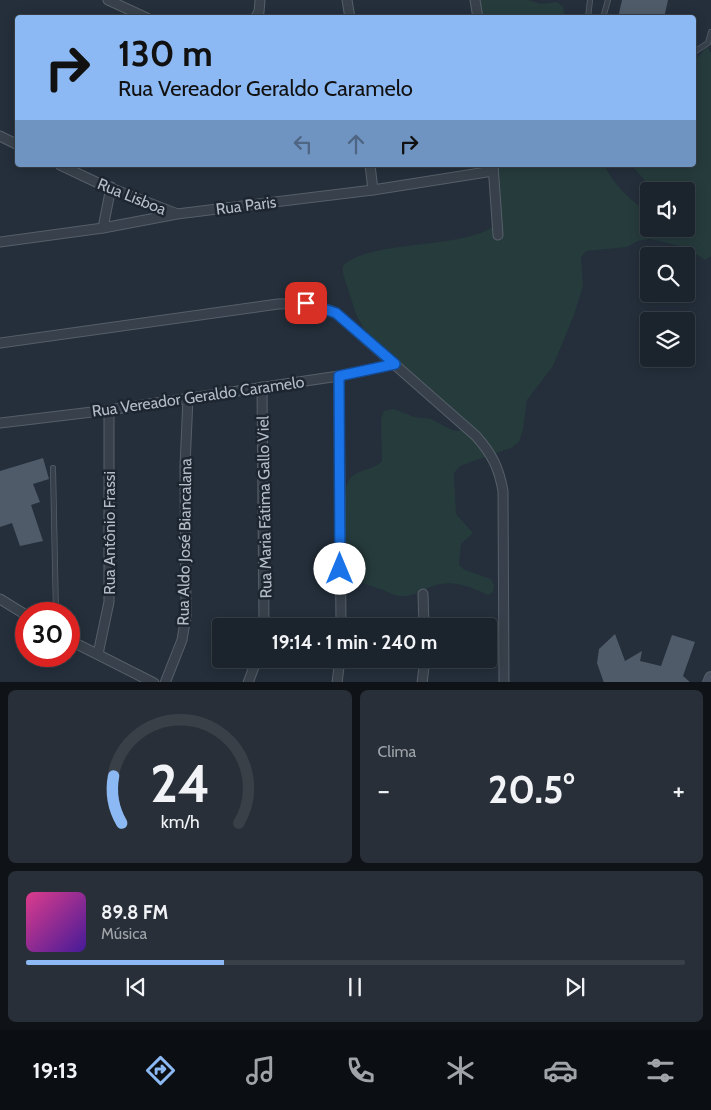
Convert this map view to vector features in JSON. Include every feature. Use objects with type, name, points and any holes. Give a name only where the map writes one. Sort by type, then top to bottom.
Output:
[{"type":"main road","points":[[709,682],[711,678]]},
{"type":"street","points":[[108,0],[140,15]]},
{"type":"street","points":[[257,15],[260,0]]},
{"type":"street","points":[[347,0],[350,15]]},
{"type":"street","points":[[475,0],[478,15]]},
{"type":"street","points":[[0,136],[15,144]]},
{"type":"street","name":"Rua Lisboa","points":[[65,167],[177,214]]},
{"type":"street","points":[[370,167],[373,190]]},
{"type":"street","points":[[493,168],[498,235]]},
{"type":"street","name":"Rua Paris","points":[[0,242],[103,228],[177,214],[373,190],[493,168]]},
{"type":"street","points":[[103,228],[111,187]]},
{"type":"street","points":[[0,343],[278,304],[306,303],[336,313],[476,436],[492,454],[499,471],[502,491],[504,682]]},
{"type":"street","name":"Rua Vereador Geraldo Caramelo","points":[[0,423],[109,410],[339,376],[395,364]]},
{"type":"street","points":[[339,376],[341,618]]},
{"type":"street","name":"Rua Maria Fátima Gallo Viel","points":[[262,387],[264,618]]},
{"type":"street","name":"Rua Aldo José Biancalana","points":[[165,682],[182,640],[186,616],[185,466],[188,398]]},
{"type":"street","name":"Rua Antônio Frassi","points":[[98,654],[109,602],[109,410]]},
{"type":"street","points":[[423,594],[424,618]]},
{"type":"street","points":[[0,599],[15,608]]},
{"type":"street","points":[[80,645],[98,654],[137,679],[154,682]]},
{"type":"street","points":[[248,682],[253,668]]},
{"type":"street","points":[[337,682],[339,668]]},
{"type":"street","points":[[422,682],[424,668]]},
{"type":"lane","points":[[588,15],[590,0]]},
{"type":"lane","points":[[604,15],[608,0]]},
{"type":"lane","points":[[696,51],[708,43],[711,32]]},
{"type":"lane","points":[[53,468],[56,602]]},
{"type":"green space","points":[[474,0],[528,0],[541,4],[557,2],[563,7],[565,15],[478,15]]},
{"type":"green space","points":[[707,47],[711,53],[711,256],[705,260],[695,254],[695,247],[685,247],[650,239],[638,241],[627,247],[586,251],[581,257],[583,286],[574,315],[553,366],[527,400],[519,442],[511,448],[460,466],[454,473],[456,514],[473,533],[461,544],[459,565],[465,570],[491,579],[494,585],[493,592],[488,595],[475,589],[447,583],[433,586],[412,595],[399,596],[357,579],[347,568],[342,551],[341,536],[346,490],[351,477],[358,472],[376,466],[382,461],[381,419],[384,411],[394,409],[414,417],[431,419],[452,430],[459,431],[461,429],[456,418],[431,390],[395,361],[364,329],[356,314],[343,274],[343,266],[356,258],[373,252],[460,239],[479,234],[494,226],[493,167],[605,167],[617,185],[640,206],[640,237],[695,237],[695,182],[645,182],[633,167],[696,167],[696,59]]},
{"type":"building","points":[[622,0],[668,0],[665,15],[619,15]]},
{"type":"building","points":[[43,458],[49,479],[33,484],[40,502],[31,505],[43,541],[20,546],[12,523],[0,527],[0,471]]},
{"type":"building","points":[[615,634],[625,661],[642,651],[640,661],[661,666],[672,635],[695,642],[683,676],[690,682],[604,682],[597,663],[599,649]]},
{"type":"route","points":[[306,303],[323,306],[336,313],[363,334],[395,364],[339,376],[340,569]]}]
